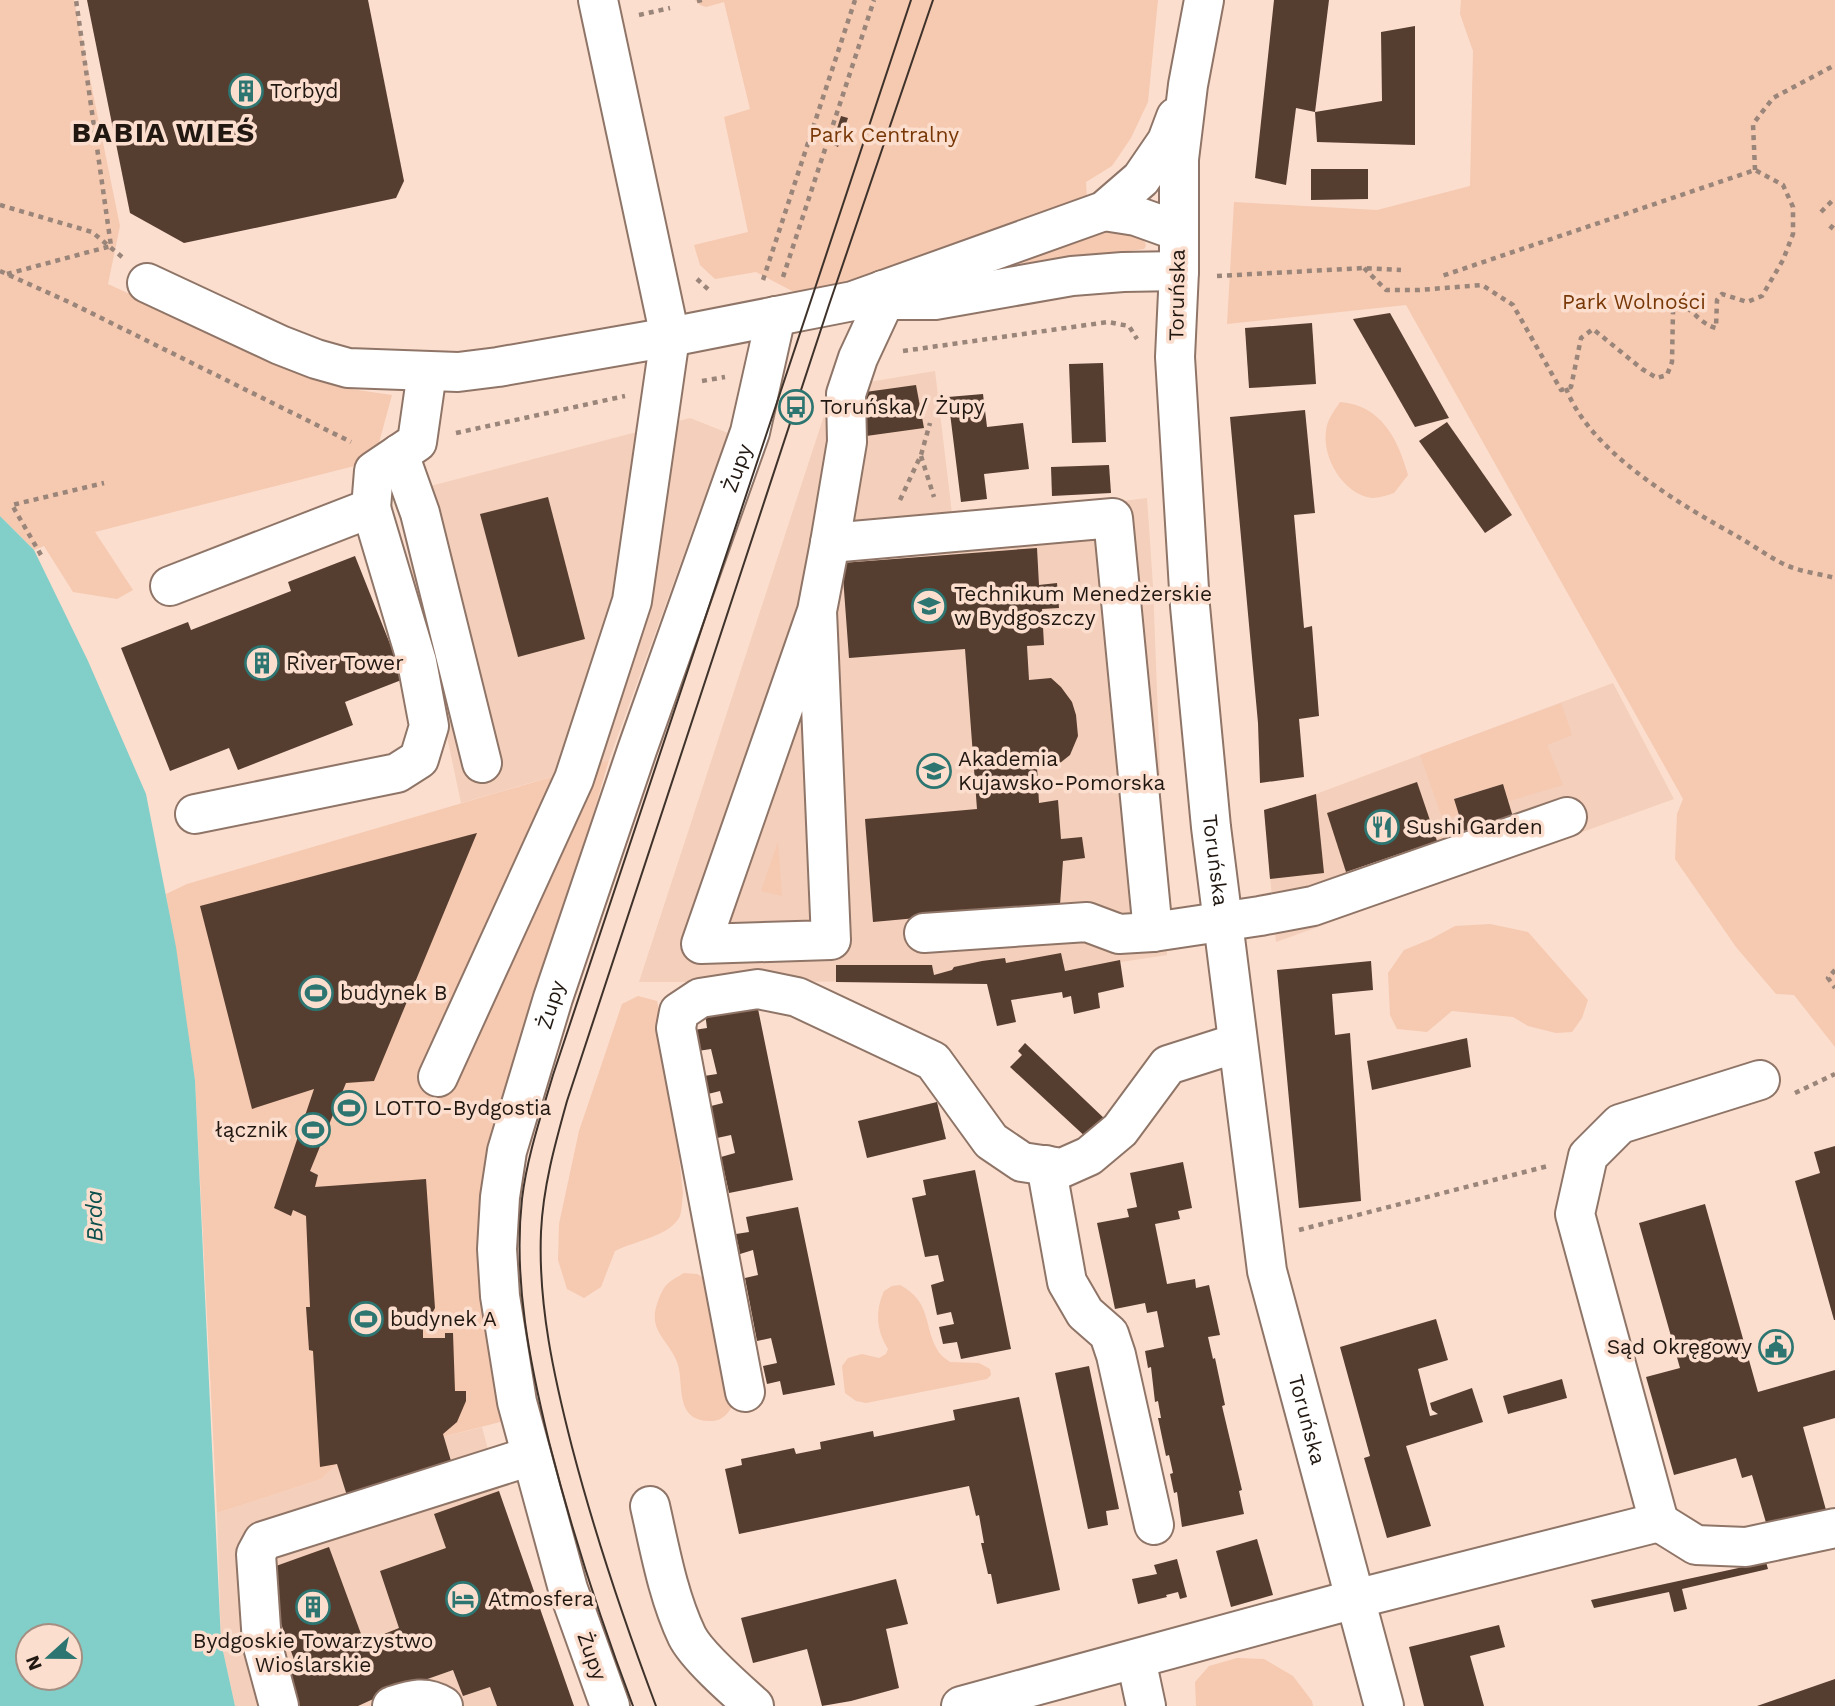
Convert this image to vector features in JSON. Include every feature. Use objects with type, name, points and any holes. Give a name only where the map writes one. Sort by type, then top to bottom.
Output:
[{"type":"street","points":[[438,1077],[574,779],[632,601],[670,337],[598,0]]},
{"type":"street","name":"Toruńska","points":[[1204,0],[1188,85],[1179,159],[1179,271],[1175,357],[1191,606],[1222,922],[1267,1271],[1384,1706]]},
{"type":"street","points":[[874,297],[1104,212],[1141,179],[1167,141],[1188,85]]},
{"type":"street","points":[[1104,212],[1136,216],[1178,231]]},
{"type":"street","points":[[147,283],[316,359],[348,368],[458,372],[670,337],[772,295],[935,300],[1072,276],[1179,271]]},
{"type":"street","name":"Żupy","points":[[610,1706],[568,1589],[517,1402],[500,1296],[497,1249],[500,1197],[507,1151],[561,972],[750,432],[772,295]]},
{"type":"street","points":[[817,611],[831,940],[701,944],[817,611],[847,442],[846,394],[874,297]]},
{"type":"street","points":[[195,814],[397,773],[419,759],[429,726],[417,662],[371,508],[374,471],[417,442],[426,372]]},
{"type":"street","points":[[399,454],[420,513],[482,763]]},
{"type":"street","points":[[170,586],[371,508]]},
{"type":"street","points":[[830,543],[1113,518],[1153,932]]},
{"type":"street","points":[[924,933],[1087,922],[1119,934],[1153,932],[1313,906],[1567,817]]},
{"type":"street","points":[[745,1392],[676,1028],[679,1012],[700,998],[758,989],[797,997],[933,1061],[990,1141],[1022,1162],[1062,1168],[1089,1156],[1120,1130],[1168,1065],[1237,1043]]},
{"type":"street","points":[[1760,1080],[1620,1124],[1588,1156],[1575,1214],[1659,1522],[1696,1545],[1746,1547],[1835,1528]]},
{"type":"street","points":[[1046,1165],[1067,1282],[1085,1313],[1109,1334],[1154,1525]]},
{"type":"street","points":[[279,1706],[262,1643],[256,1554],[263,1542],[531,1456]]},
{"type":"street","points":[[650,1506],[666,1575],[688,1638],[727,1682],[754,1706]]},
{"type":"street","points":[[961,1706],[1355,1599],[1659,1522]]},
{"type":"street","points":[[1136,1659],[1146,1706]]},
{"type":"street","points":[[392,1706],[413,1699],[429,1698],[443,1706]]},
{"type":"path","points":[[75,0],[111,246]]},
{"type":"path","points":[[772,295],[855,0]]},
{"type":"path","points":[[772,295],[874,0]]},
{"type":"path","points":[[631,17],[670,8]]},
{"type":"path","points":[[1755,170],[1753,124],[1773,98],[1835,65]]},
{"type":"path","points":[[1364,268],[1386,290],[1482,285],[1513,305],[1561,390],[1572,387],[1581,338],[1593,329],[1657,378],[1667,375],[1672,362],[1673,311],[1682,305],[1691,310],[1705,325],[1716,328],[1717,300],[1722,294],[1747,302],[1762,296],[1783,260],[1793,234],[1793,207],[1783,185],[1755,170],[1442,276]]},
{"type":"path","points":[[1821,212],[1835,198]]},
{"type":"path","points":[[0,205],[92,232],[111,246],[147,283]]},
{"type":"path","points":[[1830,229],[1835,223]]},
{"type":"path","points":[[6,274],[111,246]]},
{"type":"path","points":[[1217,276],[1364,268],[1401,270]]},
{"type":"path","points":[[858,358],[1108,322],[1129,326],[1143,348]]},
{"type":"path","points":[[1566,388],[1572,405],[1609,448],[1691,510],[1789,566],[1835,578]]},
{"type":"path","points":[[41,555],[12,505],[104,483]]},
{"type":"path","points":[[1835,970],[1828,978],[1835,988]]},
{"type":"shaded area","name":"Akademia Kujawsko-Pomorska","points":[[935,371],[953,522],[1147,498],[1153,586],[1167,955],[996,981],[639,982],[833,388]]},
{"type":"shaded area","points":[[690,418],[728,433],[609,760],[461,803],[396,495]]},
{"type":"shaded area","points":[[1613,683],[1674,799],[1276,942],[1264,810],[1316,794]]},
{"type":"shaded area","points":[[482,1427],[499,1491],[574,1706],[235,1706],[221,1642],[217,1513],[321,1479],[337,1464]]},
{"type":"green space","points":[[0,0],[74,0],[120,226],[108,284],[310,377],[344,388],[392,395],[374,461],[95,532],[133,590],[117,599],[73,592],[44,546],[34,550],[0,516]]},
{"type":"green space","name":"Park Centralny","points":[[695,0],[1158,0],[1148,102],[1131,138],[1112,166],[1086,182],[1087,198],[895,272],[796,293],[756,272],[715,279],[700,265],[694,245],[748,232],[724,117],[750,109],[724,2],[706,7]]},
{"type":"green space","name":"Park Wolności","points":[[1461,0],[1835,0],[1835,1047],[1794,995],[1776,994],[1736,947],[1675,859],[1677,814],[1683,799],[1406,305],[1227,324],[1234,202],[1377,210],[1470,186],[1473,51],[1460,14]]},
{"type":"green space","points":[[1102,231],[1134,235],[1145,242],[1146,246],[1144,249],[1014,266],[1011,264]]},
{"type":"green space","points":[[1340,402],[1367,410],[1386,426],[1393,437],[1408,475],[1394,493],[1375,498],[1362,495],[1352,490],[1337,474],[1328,452],[1326,431],[1329,419]]},
{"type":"green space","points":[[1561,703],[1572,735],[1547,745],[1563,785],[1509,801],[1503,784],[1454,798],[1459,814],[1443,820],[1420,755]]},
{"type":"green space","name":"LOTTO-Bydgostia","points":[[609,760],[551,959],[529,1010],[504,1421],[337,1464],[321,1479],[217,1513],[195,1080],[166,894],[187,884]]},
{"type":"green space","points":[[778,842],[782,896],[761,891]]},
{"type":"green space","points":[[1490,924],[1528,932],[1588,1000],[1582,1018],[1572,1032],[1556,1033],[1528,1026],[1513,1017],[1452,1011],[1427,1032],[1397,1029],[1390,1015],[1388,973],[1404,950],[1455,926]]},
{"type":"green space","points":[[638,996],[657,1001],[667,1048],[683,1193],[681,1211],[669,1228],[615,1251],[601,1287],[584,1298],[567,1289],[558,1260],[559,1224],[579,1131],[622,1004]]},
{"type":"green space","points":[[684,1273],[697,1274],[712,1283],[736,1399],[726,1415],[719,1420],[698,1419],[685,1407],[677,1362],[655,1321],[657,1304],[664,1288]]},
{"type":"green space","points":[[900,1285],[917,1299],[922,1307],[933,1342],[940,1354],[950,1362],[979,1363],[990,1369],[991,1375],[987,1379],[866,1403],[856,1401],[845,1393],[842,1366],[848,1358],[862,1354],[879,1358],[886,1354],[888,1349],[879,1328],[879,1306],[884,1291]]},
{"type":"green space","points":[[1237,1658],[1264,1659],[1293,1676],[1313,1706],[1196,1706],[1195,1682],[1209,1666]]},
{"type":"water","name":"Brda","points":[[0,516],[34,550],[88,661],[146,794],[176,947],[195,1080],[221,1642],[235,1706],[0,1706]]},
{"type":"building","name":"Torbyd","points":[[87,0],[368,0],[404,181],[396,198],[184,243],[130,213]]},
{"type":"building","points":[[1274,0],[1329,0],[1315,112],[1296,108],[1286,185],[1255,178]]},
{"type":"building","points":[[1415,26],[1415,145],[1317,142],[1315,112],[1382,101],[1381,32]]},
{"type":"building","points":[[841,116],[848,118],[838,147],[832,144]]},
{"type":"building","points":[[1311,169],[1368,169],[1368,199],[1311,200]]},
{"type":"building","points":[[1390,313],[1449,418],[1415,427],[1353,319]]},
{"type":"building","points":[[1312,323],[1316,384],[1249,388],[1245,328]]},
{"type":"building","points":[[1103,363],[1106,442],[1072,443],[1069,364]]},
{"type":"building","points":[[916,385],[924,428],[859,437],[851,394]]},
{"type":"building","points":[[983,394],[987,427],[1023,423],[1029,469],[984,474],[987,499],[961,502],[948,397]]},
{"type":"building","points":[[1305,410],[1315,513],[1294,515],[1304,628],[1312,626],[1319,716],[1299,719],[1304,777],[1260,783],[1258,723],[1230,417]]},
{"type":"building","points":[[1447,422],[1512,515],[1485,533],[1419,441]]},
{"type":"building","points":[[1109,465],[1111,493],[1052,496],[1051,467]]},
{"type":"building","points":[[548,497],[585,639],[518,657],[480,514]]},
{"type":"building","points":[[1037,548],[1039,585],[1057,583],[1059,608],[1042,609],[1044,645],[1027,646],[1029,680],[1051,678],[1061,687],[1072,702],[1078,736],[1070,755],[1060,763],[1037,767],[1039,803],[1058,800],[1061,839],[1082,837],[1085,858],[1063,861],[1060,905],[873,922],[865,819],[977,809],[965,649],[849,658],[842,563]]},
{"type":"building","name":"River Tower","points":[[355,556],[404,679],[345,702],[353,725],[238,770],[229,748],[170,771],[121,648],[188,622],[191,630],[291,591],[288,582]]},
{"type":"building","name":"Sushi Garden","points":[[1417,782],[1437,841],[1346,872],[1327,813]]},
{"type":"building","points":[[1503,784],[1513,817],[1464,831],[1454,799]]},
{"type":"building","points":[[1316,794],[1324,873],[1270,879],[1264,810]]},
{"type":"building","points":[[477,833],[374,1081],[346,1083],[310,1171],[318,1175],[315,1187],[426,1179],[435,1308],[429,1319],[423,1319],[423,1338],[445,1338],[445,1333],[453,1333],[455,1391],[466,1391],[466,1401],[457,1422],[443,1434],[454,1471],[349,1502],[337,1464],[320,1467],[313,1351],[309,1350],[306,1307],[310,1307],[306,1216],[293,1210],[291,1216],[274,1208],[314,1089],[252,1109],[200,906]]},
{"type":"building","points":[[1061,953],[1065,971],[1120,960],[1124,987],[1098,993],[1100,1008],[1074,1014],[1071,996],[1063,998],[1062,992],[1011,1000],[1016,1022],[997,1026],[987,984],[836,982],[836,965],[932,965],[934,975],[982,961],[1005,958],[1006,963]]},
{"type":"building","points":[[1371,961],[1373,990],[1332,994],[1335,1035],[1350,1033],[1361,1201],[1299,1208],[1277,970]]},
{"type":"building","points":[[757,1004],[793,1180],[729,1193],[721,1157],[735,1153],[731,1135],[717,1138],[711,1106],[723,1103],[720,1091],[708,1094],[704,1076],[717,1074],[711,1049],[698,1051],[694,1030],[707,1028],[705,1013]]},
{"type":"building","points":[[1467,1038],[1471,1067],[1372,1090],[1367,1061]]},
{"type":"building","points":[[1025,1043],[1107,1121],[1089,1140],[1010,1067],[1022,1055],[1018,1051]]},
{"type":"building","points":[[937,1102],[946,1139],[867,1158],[858,1121]]},
{"type":"building","points":[[1835,1146],[1834,1320],[1795,1181],[1820,1173],[1814,1152]]},
{"type":"building","points":[[1183,1162],[1192,1208],[1178,1211],[1180,1219],[1155,1224],[1167,1284],[1195,1279],[1196,1288],[1209,1285],[1220,1335],[1208,1337],[1225,1405],[1222,1406],[1242,1490],[1239,1491],[1244,1514],[1182,1527],[1177,1492],[1174,1493],[1170,1474],[1173,1473],[1169,1455],[1166,1456],[1158,1418],[1161,1418],[1158,1401],[1155,1402],[1151,1367],[1148,1368],[1145,1351],[1164,1347],[1157,1311],[1147,1313],[1145,1303],[1115,1309],[1097,1223],[1129,1217],[1127,1209],[1137,1207],[1130,1173]]},
{"type":"building","points":[[975,1170],[1011,1349],[961,1359],[957,1342],[943,1344],[939,1327],[954,1324],[951,1312],[937,1315],[931,1285],[944,1281],[938,1255],[925,1257],[912,1198],[926,1195],[923,1180]]},
{"type":"building","points":[[1705,1204],[1758,1392],[1835,1370],[1835,1418],[1803,1427],[1826,1510],[1767,1526],[1752,1475],[1742,1478],[1736,1458],[1674,1475],[1646,1377],[1680,1368],[1639,1223]]},
{"type":"building","points":[[798,1207],[835,1385],[783,1395],[780,1381],[767,1384],[763,1366],[777,1363],[771,1338],[757,1341],[745,1278],[758,1275],[753,1250],[740,1254],[736,1234],[749,1232],[746,1217]]},
{"type":"building","points":[[1436,1319],[1448,1360],[1418,1369],[1430,1416],[1438,1414],[1432,1410],[1430,1403],[1472,1388],[1483,1422],[1406,1446],[1431,1526],[1387,1538],[1364,1458],[1370,1456],[1340,1347]]},
{"type":"building","points":[[1089,1366],[1119,1509],[1106,1511],[1108,1525],[1088,1529],[1055,1373]]},
{"type":"building","points":[[1562,1379],[1567,1398],[1508,1414],[1503,1396]]},
{"type":"building","points":[[1019,1397],[1060,1590],[997,1604],[981,1543],[984,1543],[979,1515],[976,1516],[969,1486],[739,1534],[725,1469],[742,1465],[741,1459],[794,1448],[796,1454],[821,1449],[820,1442],[873,1431],[874,1437],[955,1420],[953,1410]]},
{"type":"building","name":"Atmosfera","points":[[499,1491],[574,1706],[497,1706],[490,1687],[463,1696],[453,1670],[358,1706],[291,1706],[278,1671],[296,1665],[262,1571],[329,1547],[364,1642],[399,1628],[380,1571],[446,1548],[434,1514]]},
{"type":"building","points":[[1257,1539],[1273,1595],[1231,1607],[1216,1551]]},
{"type":"building","points":[[1177,1559],[1187,1597],[1180,1599],[1178,1592],[1138,1604],[1132,1579],[1157,1574],[1154,1565]]},
{"type":"building","points":[[1766,1562],[1768,1569],[1682,1589],[1687,1609],[1674,1612],[1669,1592],[1594,1608],[1591,1600]]},
{"type":"building","points":[[896,1579],[908,1624],[886,1629],[899,1688],[822,1706],[807,1649],[753,1663],[741,1618]]},
{"type":"building","points":[[1499,1625],[1505,1647],[1470,1656],[1484,1706],[1424,1706],[1409,1647]]},
{"type":"building","points":[[1835,1679],[1835,1706],[1757,1706]]},
{"type":"tram line","points":[[633,1706],[577,1542],[549,1442],[536,1383],[525,1322],[520,1261],[524,1183],[553,1075],[911,0]]},
{"type":"tram line","points":[[656,1706],[600,1545],[559,1394],[542,1287],[541,1232],[544,1199],[567,1101],[829,305],[933,0]]},
{"type":"place","name":"Torbyd","points":[[246,91]]},
{"type":"place","name":"Toruńska / Żupy","points":[[796,407]]},
{"type":"place","name":"Technikum Menedżerskie w Bydgoszczy","points":[[929,606]]},
{"type":"place","name":"River Tower","points":[[262,663]]},
{"type":"place","name":"Akademia Kujawsko-Pomorska","points":[[934,771]]},
{"type":"place","name":"Sushi Garden","points":[[1382,827]]},
{"type":"place","name":"budynek B","points":[[316,993]]},
{"type":"place","name":"LOTTO-Bydgostia","points":[[349,1108]]},
{"type":"place","name":"łącznik","points":[[313,1130]]},
{"type":"place","name":"budynek A","points":[[366,1319]]},
{"type":"place","name":"Sąd Okręgowy","points":[[1776,1347]]},
{"type":"place","name":"Atmosfera","points":[[463,1599]]},
{"type":"place","name":"Bydgoskie Towarzystwo Wioślarskie","points":[[313,1607]]},
{"type":"district","name":"BABIA WIEŚ","points":[[164,132]]}]
